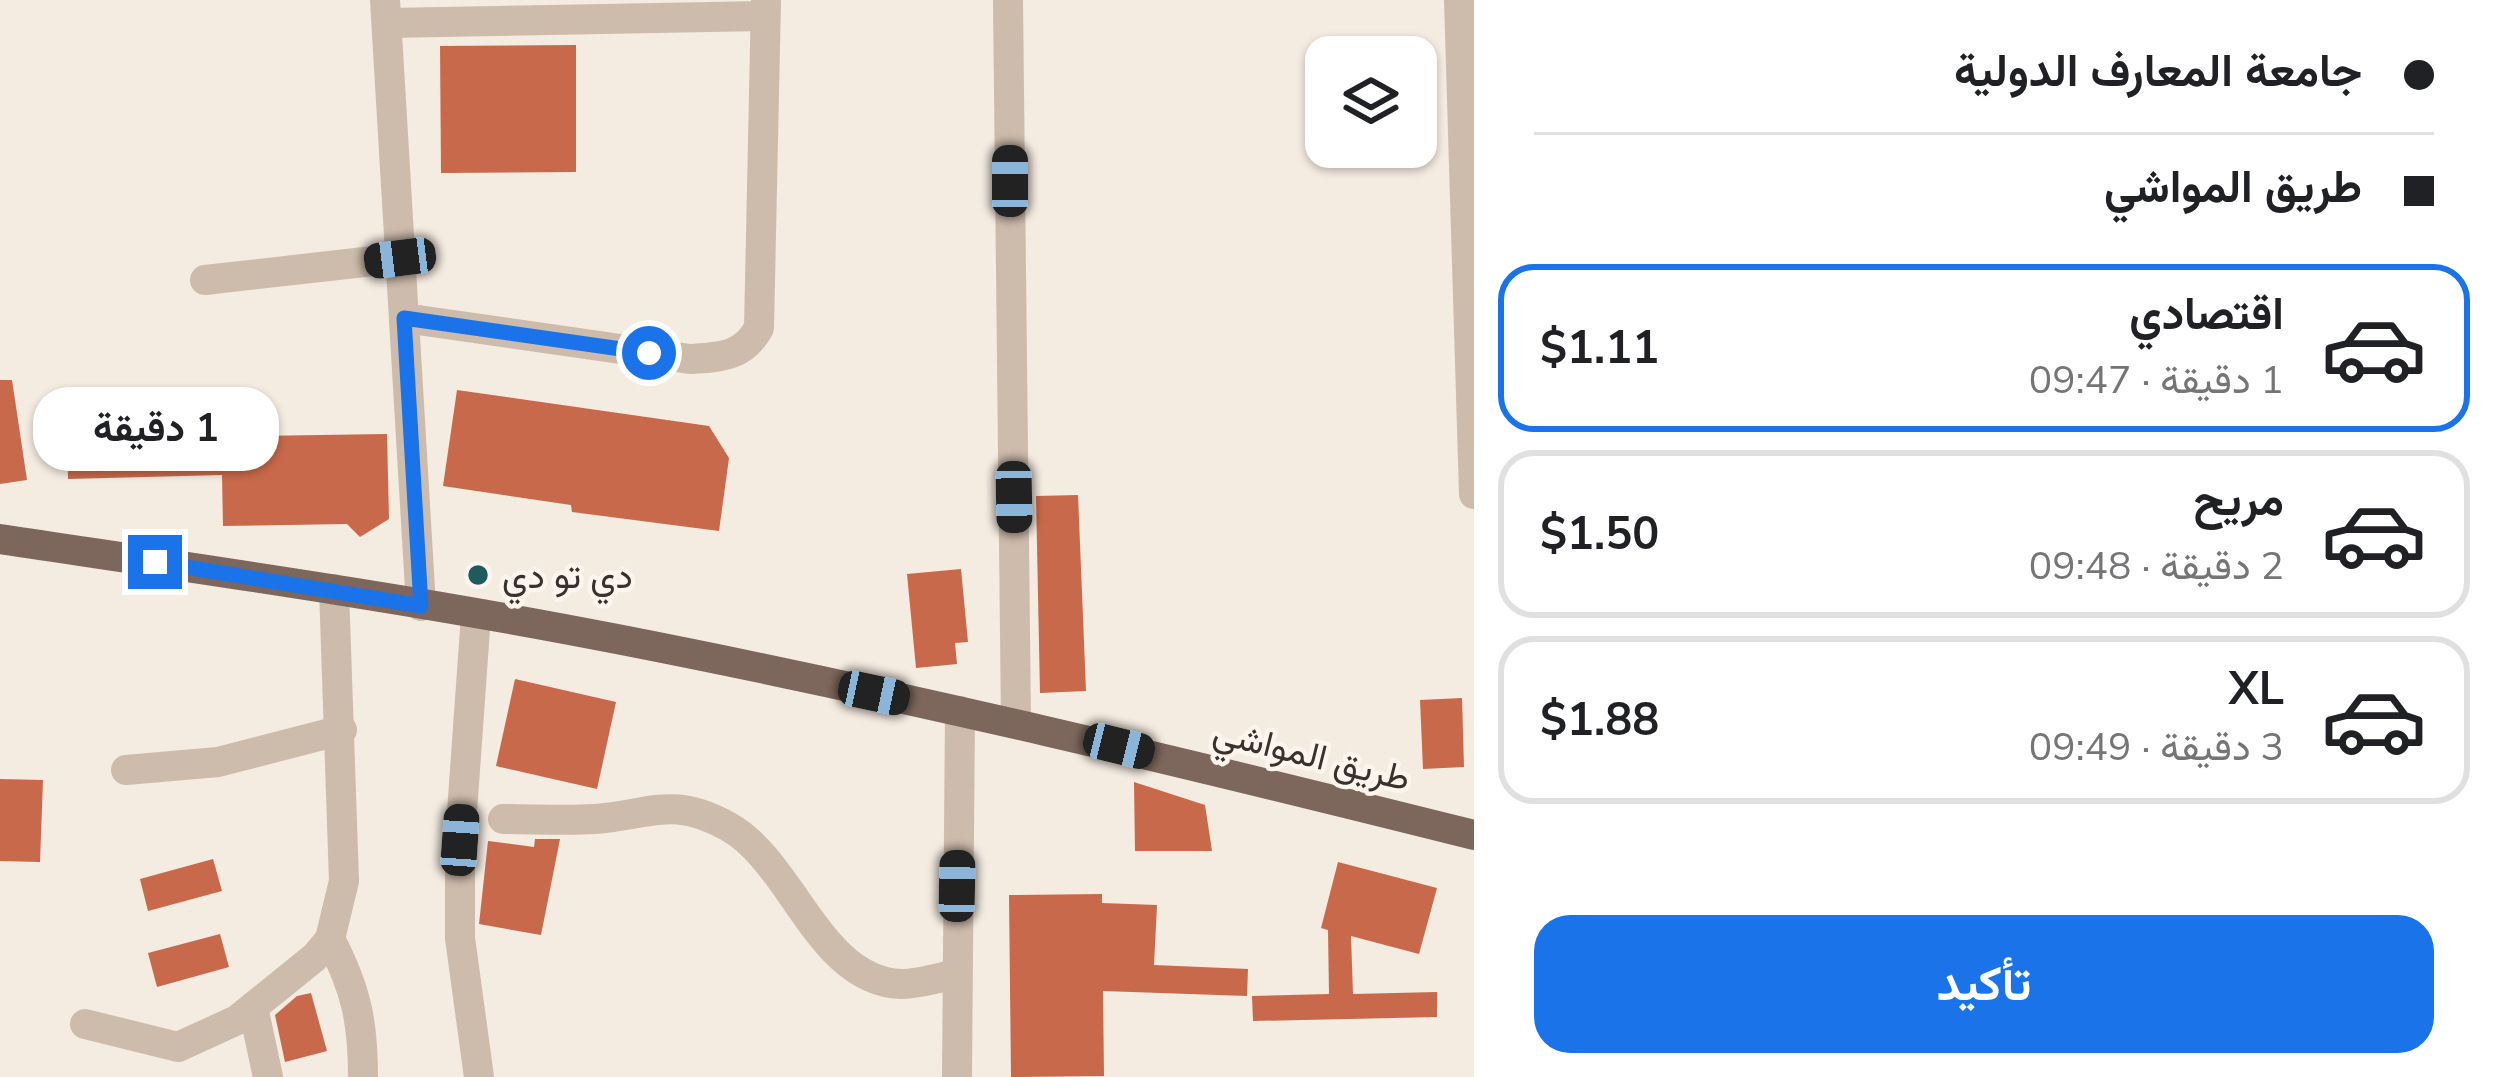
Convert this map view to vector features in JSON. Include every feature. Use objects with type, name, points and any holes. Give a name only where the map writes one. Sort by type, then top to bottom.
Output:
[{"type":"main road","name":"طريق المواشي","points":[[0,538],[614,638],[1016,723],[1474,835]]},
{"type":"street","points":[[1008,0],[1016,723]]},
{"type":"street","points":[[1459,0],[1474,494]]},
{"type":"street","points":[[404,318],[690,359],[728,357],[749,345],[759,328],[765,8],[386,12],[400,258],[421,606]]},
{"type":"street","points":[[205,280],[400,258]]},
{"type":"street","points":[[86,1024],[178,1047],[237,1020],[315,957],[330,939],[344,881],[334,589]]},
{"type":"street","points":[[476,615],[460,840],[460,938],[479,1077]]},
{"type":"street","points":[[956,1077],[960,711]]},
{"type":"street","points":[[127,770],[218,762],[342,730]]},
{"type":"street","points":[[503,819],[598,819],[663,806],[697,814],[732,828],[772,868],[843,961],[879,980],[904,984],[956,974]]},
{"type":"street","points":[[330,939],[351,979],[363,1024],[363,1077]]},
{"type":"street","points":[[253,1007],[268,1077]]},
{"type":"building","points":[[576,45],[576,172],[441,173],[440,46]]},
{"type":"building","points":[[0,380],[12,380],[27,480],[0,484]]},
{"type":"building","points":[[192,389],[193,437],[387,434],[389,519],[360,537],[347,524],[223,526],[222,475],[68,479],[66,392]]},
{"type":"building","points":[[457,390],[709,426],[729,458],[719,531],[572,512],[571,505],[443,486]]},
{"type":"building","points":[[1078,495],[1086,691],[1040,693],[1036,496]]},
{"type":"building","points":[[961,569],[968,642],[955,643],[957,664],[916,668],[907,574]]},
{"type":"building","points":[[515,679],[616,702],[597,789],[496,766]]},
{"type":"building","points":[[1462,698],[1464,767],[1423,769],[1420,700]]},
{"type":"building","points":[[0,779],[43,780],[40,862],[0,861]]},
{"type":"building","points":[[1134,782],[1205,805],[1212,851],[1135,851]]},
{"type":"building","points":[[535,839],[560,839],[541,935],[479,924],[488,841],[534,847]]},
{"type":"building","points":[[213,859],[222,891],[148,911],[140,879]]},
{"type":"building","points":[[1338,862],[1437,888],[1419,954],[1351,936],[1353,994],[1437,992],[1437,1017],[1253,1021],[1252,996],[1329,994],[1328,930],[1321,928]]},
{"type":"building","points":[[1102,894],[1102,903],[1157,905],[1154,965],[1248,969],[1247,996],[1103,991],[1104,1076],[1011,1077],[1009,895]]},
{"type":"building","points":[[220,934],[229,967],[157,987],[148,953]]},
{"type":"building","points":[[311,993],[327,1051],[285,1062],[275,1015],[297,996]]},
{"type":"place","name":"دي تو دي","points":[[478,575]]},
{"type":"route","points":[[155,562],[421,606],[404,318],[649,353]]}]
